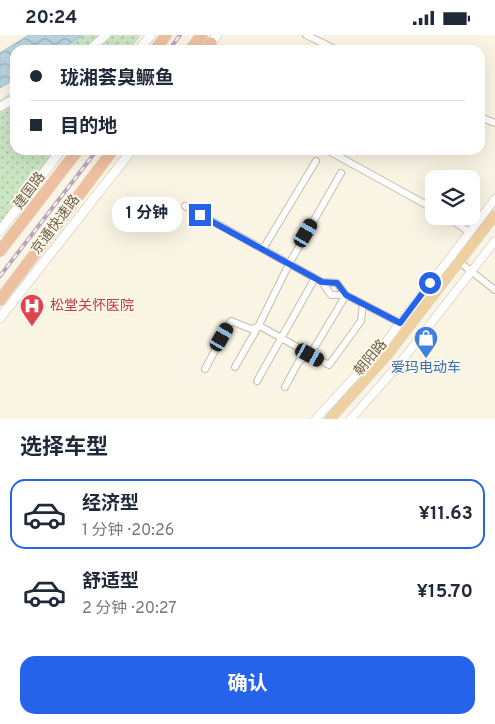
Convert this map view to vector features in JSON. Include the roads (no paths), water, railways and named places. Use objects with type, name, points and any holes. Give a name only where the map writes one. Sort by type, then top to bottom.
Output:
[{"type":"highway","name":"京通快速路","points":[[0,251],[74,155]]},
{"type":"highway","name":"京通快速路","points":[[0,300],[109,155]]},
{"type":"highway","points":[[89,181],[113,155]]},
{"type":"highway","name":"朝阳路","points":[[338,419],[392,358],[495,215]]},
{"type":"highway","name":"朝阳路","points":[[330,419],[388,354],[495,225]]},
{"type":"main road","points":[[143,45],[151,35]]},
{"type":"main road","name":"建国路","points":[[0,231],[57,155]]},
{"type":"main road","points":[[0,319],[128,155]]},
{"type":"street","points":[[95,45],[106,35]]},
{"type":"street","points":[[306,35],[327,45]]},
{"type":"street","points":[[337,155],[425,204]]},
{"type":"street","points":[[263,249],[316,161]]},
{"type":"street","points":[[235,367],[258,327],[289,263],[341,173]]},
{"type":"street","name":"朝阳路","points":[[351,419],[400,363],[461,264],[470,232],[495,199]]},
{"type":"street","points":[[184,206],[314,278],[322,282],[337,283],[346,295],[400,323]]},
{"type":"street","points":[[460,225],[470,232]]},
{"type":"street","name":"朝阳路","points":[[316,419],[362,369],[400,323],[461,264],[495,241]]},
{"type":"street","points":[[461,264],[495,290]]},
{"type":"street","points":[[258,381],[314,278]]},
{"type":"street","points":[[322,282],[331,295],[346,295]]},
{"type":"street","points":[[285,387],[299,361],[310,355],[346,295]]},
{"type":"street","points":[[205,369],[232,321],[251,329],[260,326],[329,365],[361,321],[363,304]]},
{"type":"water","points":[[29,35],[83,35],[68,45],[13,45]]},
{"type":"water","points":[[10,47],[10,82],[0,88],[0,53]]},
{"type":"railway","points":[[173,45],[180,35]]},
{"type":"railway","points":[[0,276],[93,155]]},
{"type":"place","name":"松堂关怀医院","points":[[32,327]]},
{"type":"place","name":"爱玛电动车","points":[[426,359]]}]
